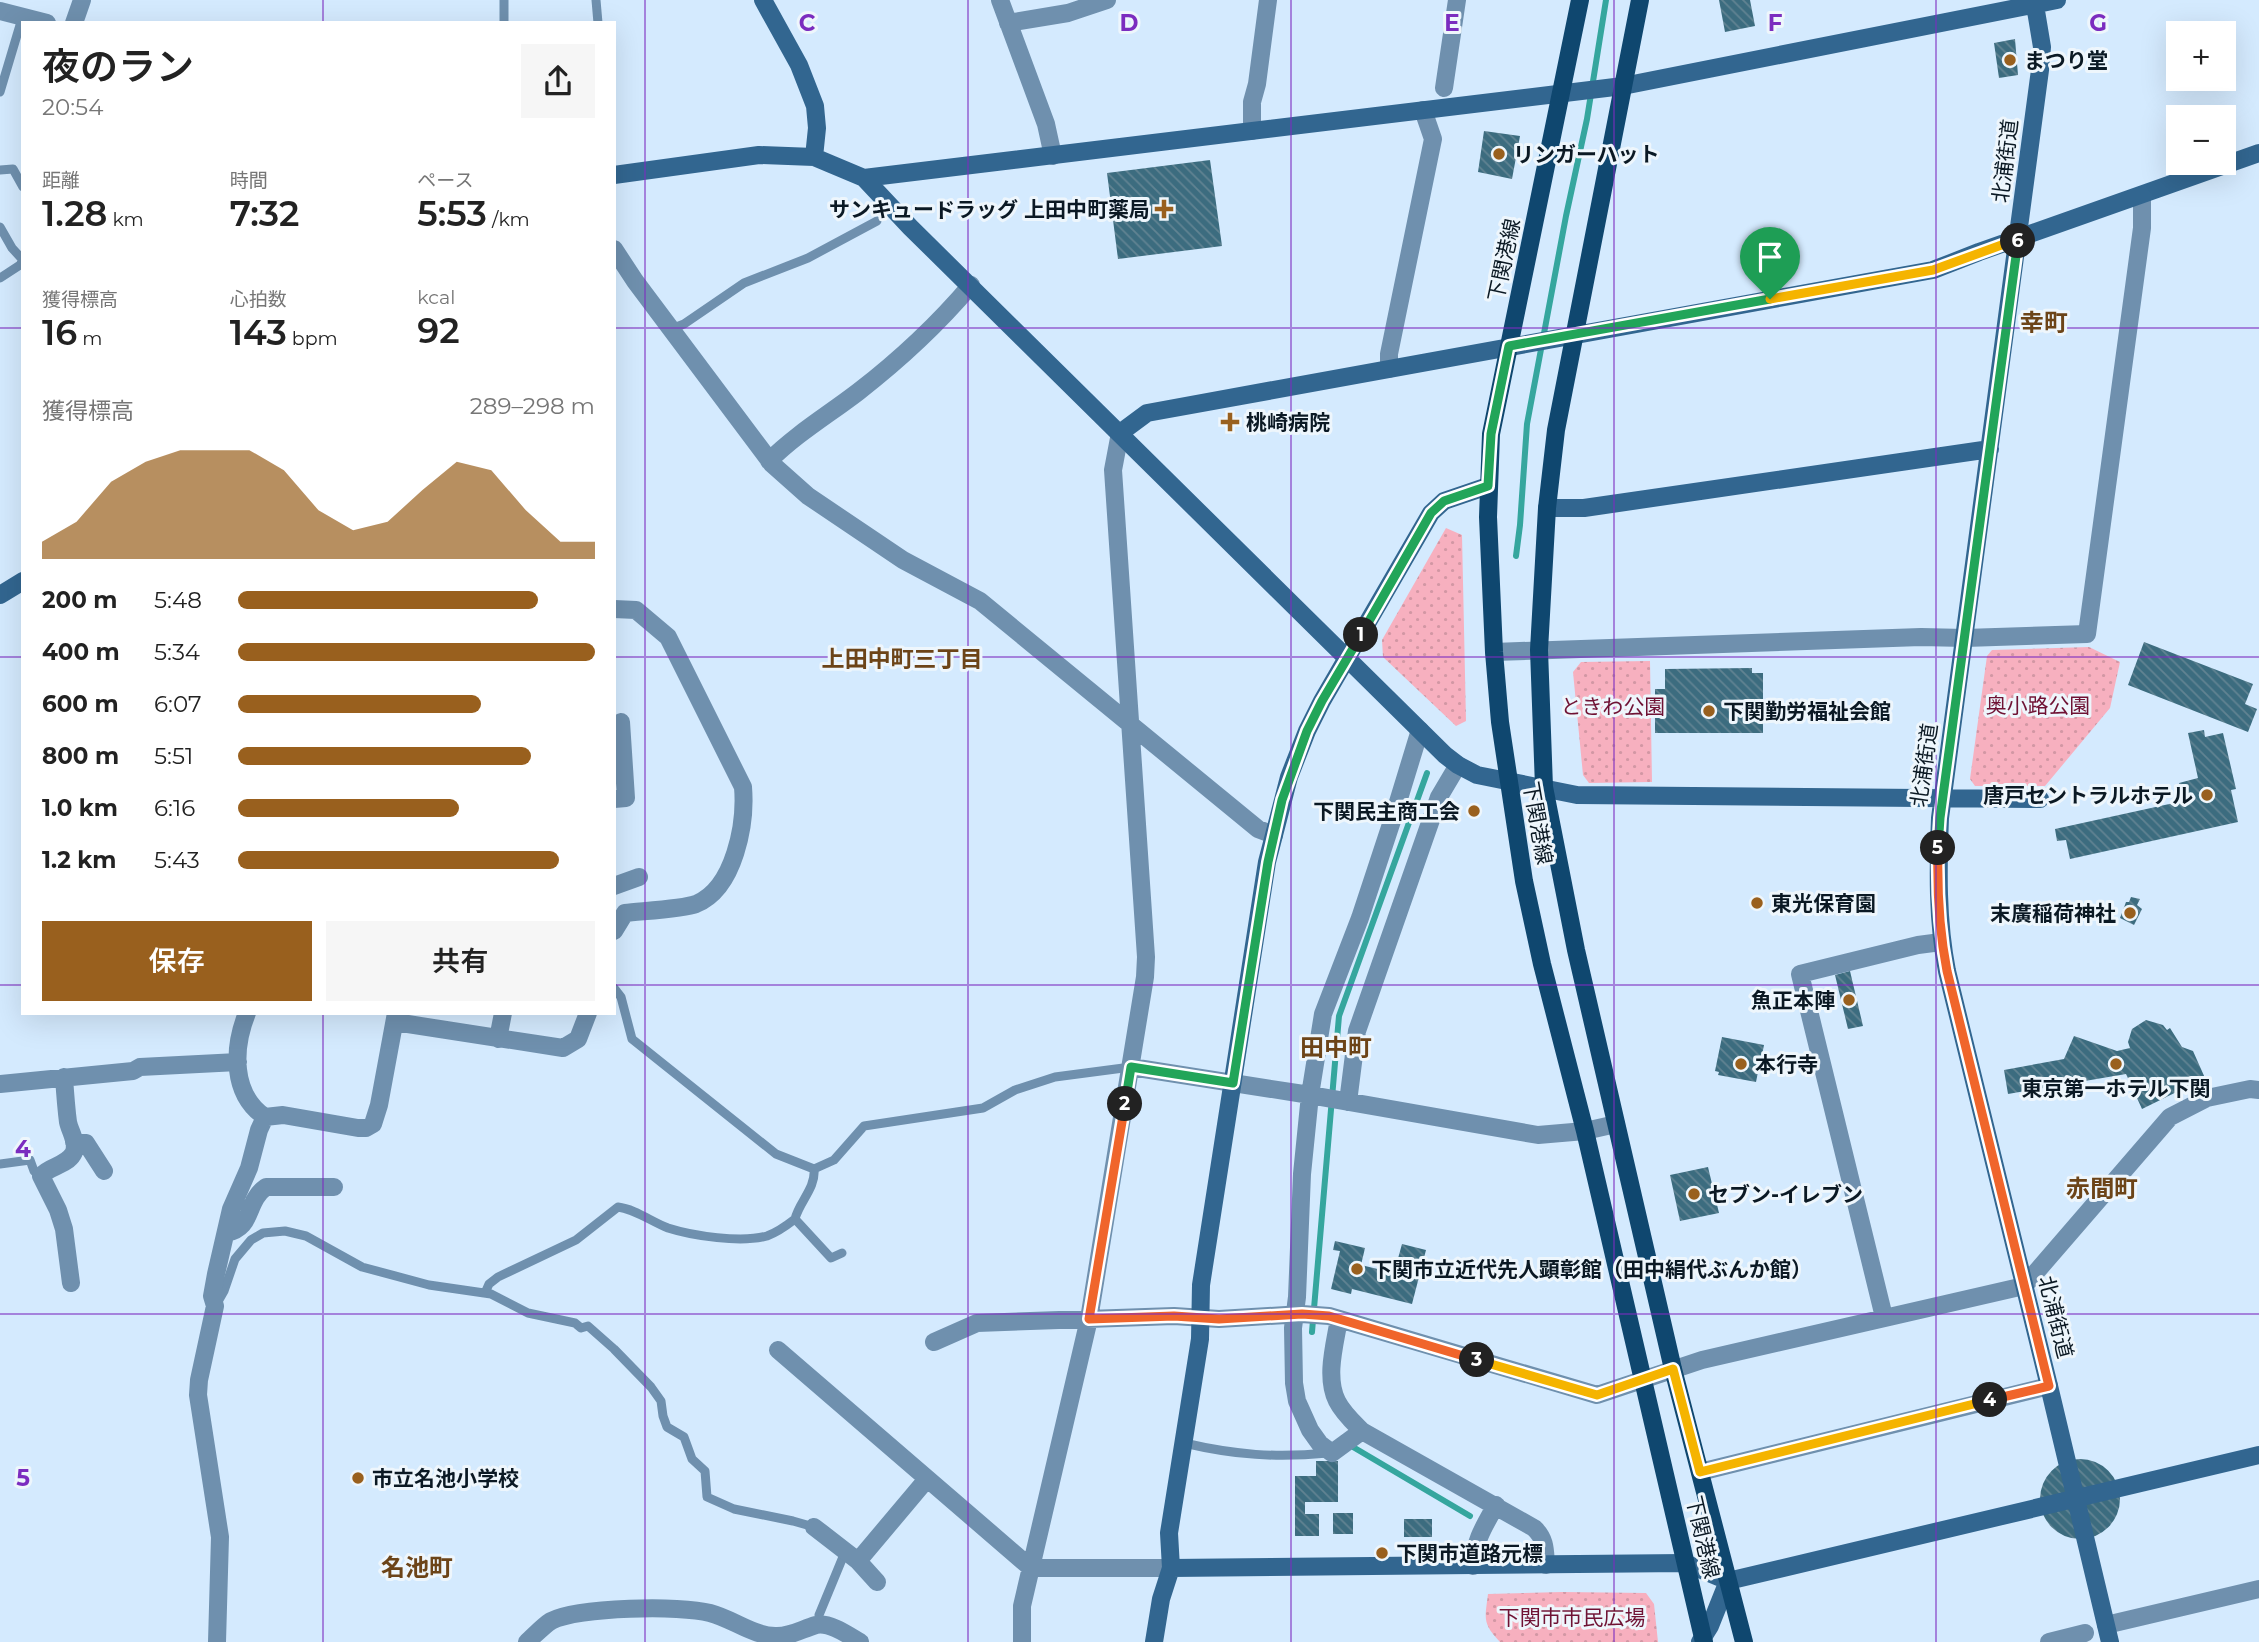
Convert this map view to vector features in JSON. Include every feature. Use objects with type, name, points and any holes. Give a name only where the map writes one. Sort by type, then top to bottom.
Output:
[{"type":"main road","name":"下関港線","points":[[1580,0],[1571,92],[1516,345],[1491,434],[1488,486],[1494,652],[1500,722],[1524,881],[1702,1641]]},
{"type":"main road","name":"下関港線","points":[[1640,0],[1567,336],[1547,508],[1539,650],[1544,787],[1576,950],[1673,1369],[1744,1642]]},
{"type":"street","points":[[75,21],[82,0]]},
{"type":"street","points":[[763,0],[799,65],[815,106],[817,128],[814,157]]},
{"type":"street","points":[[999,0],[1046,124],[1053,156]]},
{"type":"street","points":[[1007,23],[1068,13],[1088,3],[1107,0]]},
{"type":"street","points":[[1252,131],[1252,102],[1268,0]]},
{"type":"street","points":[[1444,88],[1457,0]]},
{"type":"street","points":[[864,178],[1623,86],[2057,0]]},
{"type":"street","name":"北浦街道","points":[[2035,5],[2042,47],[1940,818],[1938,857],[1941,942],[2108,1633]]},
{"type":"street","points":[[0,11],[41,21]]},
{"type":"street","points":[[1389,369],[1389,354],[1433,139],[1423,110]]},
{"type":"street","points":[[1022,1642],[1022,1605],[1089,1319],[1145,977],[1146,957],[1113,470],[1120,433],[1147,413],[1933,270],[2259,153]]},
{"type":"street","points":[[616,175],[759,155],[814,157],[864,178],[910,227],[1444,755],[1477,775],[1577,795],[2040,799]]},
{"type":"street","points":[[1494,652],[1907,637],[2087,634],[2142,229],[2142,195]]},
{"type":"street","points":[[616,252],[769,461],[808,496],[903,560],[980,601],[1258,829],[1274,835]]},
{"type":"street","points":[[769,461],[787,443],[883,371],[954,307],[971,285]]},
{"type":"street","points":[[1547,508],[1584,508],[1990,449]]},
{"type":"street","points":[[1154,1642],[1161,1599],[1171,1568],[1169,1532],[1200,1339],[1201,1285],[1265,876],[1289,777],[1322,701],[1431,513],[1444,501],[1488,486]]},
{"type":"street","points":[[0,595],[21,582]]},
{"type":"street","points":[[616,609],[636,610],[668,637],[743,787],[744,805],[738,846],[725,877],[711,894],[696,904],[625,913],[616,927]]},
{"type":"street","points":[[616,799],[626,798],[621,722]]},
{"type":"street","points":[[1362,1431],[1332,1453],[1320,1444],[1310,1430],[1297,1401],[1293,1363],[1299,1314],[1302,1174],[1323,1014],[1381,854],[1420,730]]},
{"type":"street","points":[[1345,1102],[1357,1031],[1439,797],[1458,765]]},
{"type":"street","points":[[616,885],[639,877]]},
{"type":"street","points":[[1884,1317],[1800,974],[1918,945],[1941,942]]},
{"type":"street","points":[[246,1015],[237,1045],[240,1082],[248,1102],[265,1117],[283,1115],[358,1128],[373,1124],[395,1018],[498,1039],[563,1048],[579,1039],[587,1015]]},
{"type":"street","points":[[498,1039],[503,1015]]},
{"type":"street","points":[[0,1084],[133,1071],[140,1067],[238,1062]]},
{"type":"street","points":[[1131,1067],[1538,1135],[1584,1131],[1616,1124]]},
{"type":"street","points":[[64,1077],[69,1127],[73,1134],[75,1150],[72,1156],[44,1171],[41,1177],[58,1210],[64,1229],[71,1283]]},
{"type":"street","points":[[934,1342],[977,1323],[1202,1317],[1219,1319],[1299,1314],[1334,1317],[1597,1395],[1702,1360],[2024,1286],[2170,1117],[2207,1098],[2250,1089],[2259,1090]]},
{"type":"street","points":[[217,1642],[220,1537],[198,1395],[201,1363],[215,1307],[212,1296],[226,1233],[265,1117]]},
{"type":"street","points":[[74,1142],[86,1143],[104,1171]]},
{"type":"street","points":[[226,1233],[242,1227],[254,1199],[266,1187],[334,1187]]},
{"type":"street","points":[[1334,1317],[1333,1387],[1340,1406],[1362,1431],[1496,1505],[1541,1534],[1546,1565]]},
{"type":"street","points":[[778,1350],[1031,1568],[1685,1563],[1728,1581],[2259,1454]]},
{"type":"street","points":[[1700,1472],[2049,1386]]},
{"type":"street","points":[[851,1557],[928,1479]]},
{"type":"street","points":[[1473,1566],[1478,1537],[1496,1505]]},
{"type":"street","points":[[814,1527],[877,1582]]},
{"type":"street","points":[[1702,1641],[1728,1581]]},
{"type":"street","points":[[2108,1633],[2259,1589]]},
{"type":"street","points":[[527,1642],[552,1621],[599,1610],[705,1612],[726,1618],[748,1631],[777,1637],[820,1625],[840,1631],[860,1642]]},
{"type":"street","points":[[2049,1642],[2085,1633]]},
{"type":"lane","points":[[504,0],[505,21]]},
{"type":"lane","points":[[596,0],[598,21]]},
{"type":"lane","points":[[21,21],[23,15]]},
{"type":"lane","points":[[0,92],[21,22]]},
{"type":"lane","points":[[0,170],[13,169],[21,183]]},
{"type":"lane","points":[[671,329],[684,324],[744,283],[808,258],[877,221]]},
{"type":"lane","points":[[0,227],[21,258]]},
{"type":"lane","points":[[0,278],[21,263]]},
{"type":"lane","points":[[616,991],[621,997],[632,1039],[776,1154],[814,1169],[834,1160],[864,1126],[983,1108],[1015,1090],[1055,1077],[1131,1067]]},
{"type":"lane","points":[[0,1164],[30,1160],[34,1171],[41,1177]]},
{"type":"lane","points":[[485,1293],[489,1284],[498,1277],[576,1240],[618,1207],[669,1228],[720,1237],[768,1235],[786,1227],[795,1219],[808,1196],[814,1169]]},
{"type":"lane","points":[[795,1219],[831,1258],[842,1252]]},
{"type":"lane","points":[[215,1307],[235,1259],[257,1235],[274,1231],[294,1232],[362,1268],[429,1285],[485,1293],[528,1313],[575,1324],[581,1328],[588,1326],[637,1371],[656,1394],[667,1427],[684,1437],[692,1459],[705,1471],[707,1497],[734,1509],[814,1527]]},
{"type":"lane","points":[[1184,1443],[1252,1455],[1332,1453]]},
{"type":"lane","points":[[820,1625],[820,1615],[851,1557]]},
{"type":"green space","points":[[1446,528],[1462,535],[1466,721],[1456,726],[1383,657],[1382,640]]},
{"type":"green space","name":"奥小路公園","points":[[2089,647],[2120,662],[2110,708],[2045,786],[1975,786],[1970,779],[1987,656],[1992,650]]},
{"type":"green space","name":"ときわ公園","points":[[1650,661],[1652,782],[1589,783],[1583,775],[1573,672],[1581,662]]},
{"type":"green space","name":"下関市市民広場","points":[[1646,1593],[1654,1604],[1658,1642],[1500,1642],[1490,1630],[1486,1615],[1488,1594]]},
{"type":"building","points":[[1719,0],[1750,0],[1755,26],[1725,32]]},
{"type":"building","points":[[2015,39],[2018,75],[1999,78],[1994,43]]},
{"type":"building","name":"リンガーハット","points":[[1484,131],[1520,136],[1512,179],[1478,172]]},
{"type":"building","name":"サンキュードラッグ 上田中町薬局","points":[[1210,160],[1222,246],[1118,259],[1107,173]]},
{"type":"building","points":[[2144,642],[2253,684],[2245,704],[2257,709],[2248,732],[2128,685]]},
{"type":"building","name":"下関勤労福祉会館","points":[[1752,668],[1752,673],[1763,673],[1763,733],[1655,733],[1655,689],[1665,689],[1665,669]]},
{"type":"building","name":"唐戸セントラルホテル","points":[[2204,730],[2205,737],[2223,733],[2236,789],[2231,790],[2238,822],[2070,859],[2066,840],[2057,841],[2055,829],[2183,801],[2179,783],[2198,778],[2188,733]]},
{"type":"building","name":"末廣稲荷神社","points":[[2131,897],[2140,899],[2137,905],[2142,909],[2134,925],[2120,918],[2126,902],[2129,902]]},
{"type":"building","name":"魚正本陣","points":[[1850,971],[1863,1026],[1848,1029],[1835,975]]},
{"type":"building","name":"東京第一ホテル下関","points":[[2146,1020],[2163,1025],[2167,1030],[2170,1028],[2182,1047],[2193,1051],[2205,1078],[2142,1109],[2126,1074],[2008,1094],[2004,1070],[2064,1059],[2074,1036],[2117,1051],[2130,1048],[2128,1042],[2132,1029]]},
{"type":"building","name":"本行寺","points":[[1722,1037],[1764,1045],[1762,1055],[1767,1056],[1763,1073],[1758,1072],[1756,1082],[1718,1075],[1719,1072],[1715,1071]]},
{"type":"building","name":"セブン-イレブン","points":[[1708,1167],[1719,1213],[1680,1221],[1670,1175]]},
{"type":"building","name":"下関市立近代先人顕彰館（田中絹代ぶんか館）","points":[[1335,1241],[1365,1248],[1361,1265],[1394,1273],[1402,1244],[1426,1250],[1412,1304],[1352,1289],[1351,1294],[1331,1289],[1340,1251],[1333,1250]]},
{"type":"building","points":[[2080,1459],[2095,1462],[2108,1471],[2117,1484],[2120,1499],[2117,1514],[2108,1527],[2095,1536],[2080,1539],[2065,1536],[2052,1527],[2043,1514],[2040,1499],[2043,1484],[2052,1471],[2065,1462]]},
{"type":"building","points":[[1316,1461],[1338,1461],[1338,1502],[1305,1502],[1305,1514],[1319,1514],[1319,1536],[1295,1536],[1295,1476],[1316,1476]]},
{"type":"building","points":[[1333,1513],[1353,1513],[1353,1534],[1333,1534]]},
{"type":"building","points":[[1404,1519],[1432,1519],[1432,1537],[1404,1537]]},
{"type":"waterway","points":[[1516,556],[1527,424],[1587,119],[1606,0]]},
{"type":"waterway","points":[[1312,1332],[1339,1016],[1427,773]]},
{"type":"waterway","points":[[1353,1447],[1470,1516]]},
{"type":"place","name":"まつり堂","points":[[2010,60]]},
{"type":"place","name":"リンガーハット","points":[[1499,154]]},
{"type":"place","name":"サンキュードラッグ 上田中町薬局","points":[[1164,209]]},
{"type":"place","name":"桃崎病院","points":[[1230,422]]},
{"type":"place","name":"下関勤労福祉会館","points":[[1709,711]]},
{"type":"place","name":"唐戸セントラルホテル","points":[[2207,795]]},
{"type":"place","name":"下関民主商工会","points":[[1474,811]]},
{"type":"place","name":"東光保育園","points":[[1757,903]]},
{"type":"place","name":"末廣稲荷神社","points":[[2130,913]]},
{"type":"place","name":"魚正本陣","points":[[1849,1000]]},
{"type":"place","name":"本行寺","points":[[1741,1064]]},
{"type":"place","name":"東京第一ホテル下関","points":[[2116,1064]]},
{"type":"place","name":"セブン-イレブン","points":[[1694,1194]]},
{"type":"place","name":"下関市立近代先人顕彰館（田中絹代ぶんか館）","points":[[1357,1269]]},
{"type":"place","name":"市立名池小学校","points":[[358,1478]]},
{"type":"place","name":"下関市道路元標","points":[[1382,1553]]},
{"type":"district","name":"幸町","points":[[2044,322]]},
{"type":"district","name":"上田中町三丁目","points":[[902,659]]},
{"type":"district","name":"田中町","points":[[1336,1047]]},
{"type":"district","name":"赤間町","points":[[2102,1188]]},
{"type":"district","name":"名池町","points":[[417,1567]]},
{"type":"route","points":[[2018,239],[1940,818],[1939,917],[1947,971],[2049,1386],[1700,1472],[1673,1369],[1597,1395],[1329,1316],[1302,1314],[1219,1319],[1174,1316],[1089,1319],[1131,1067],[1233,1083],[1268,862],[1289,777],[1322,701],[1431,513],[1444,501],[1488,486],[1491,434],[1509,346],[1770,299],[1933,270],[2018,239]]}]
